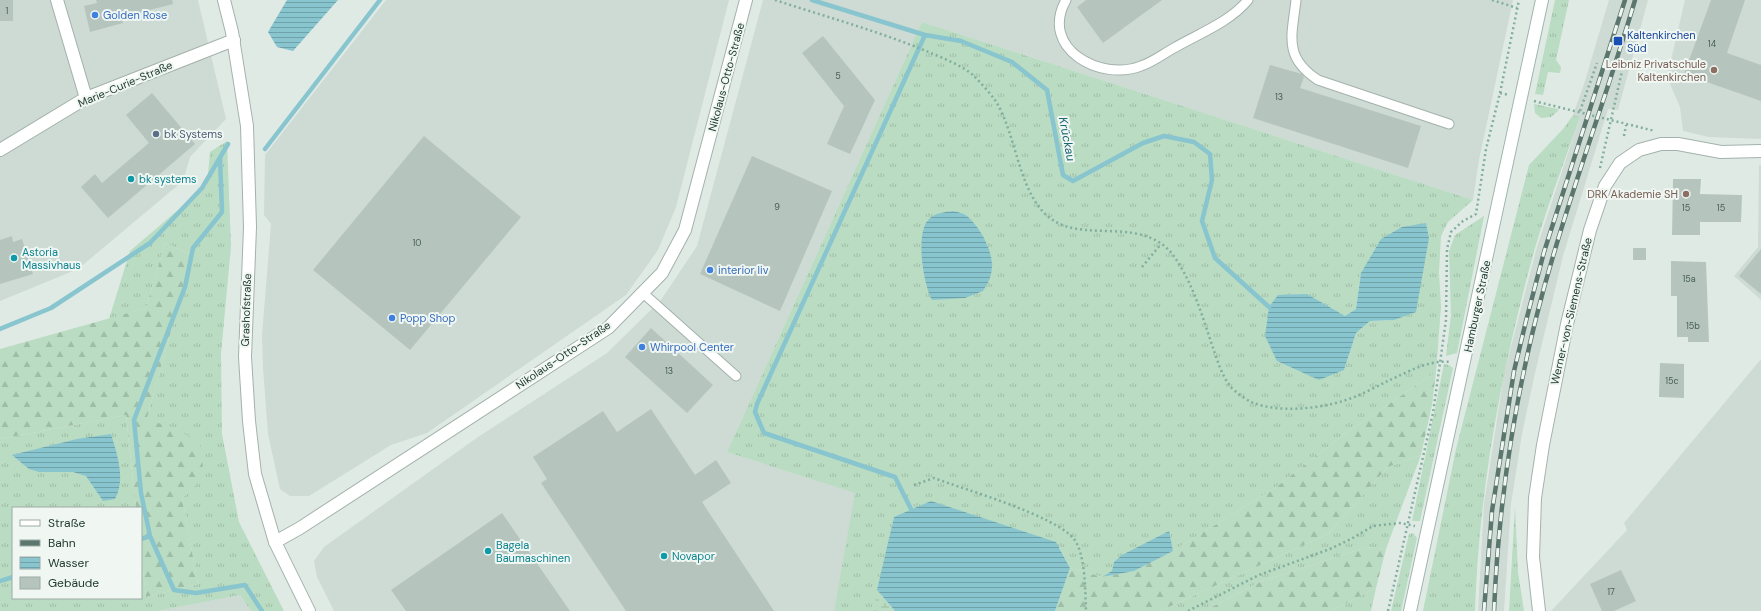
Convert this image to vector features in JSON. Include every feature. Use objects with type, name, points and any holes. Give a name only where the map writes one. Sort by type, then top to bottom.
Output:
[{"type":"street","points":[[57,0],[86,98]]},
{"type":"street","name":"Grashofstraße","points":[[224,0],[234,40],[247,126],[250,227],[245,357],[249,421],[255,474],[275,542],[308,611]]},
{"type":"street","name":"Nikolaus-Otto-Straße","points":[[275,542],[300,528],[608,328],[662,273],[685,230],[746,0]]},
{"type":"street","name":"Hamburger Straße","points":[[1410,611],[1504,186],[1542,0]]},
{"type":"street","name":"Marie-Curie-Straße","points":[[0,150],[86,98],[234,40]]},
{"type":"street","name":"Werner-von-Siemens-Straße","points":[[1539,611],[1533,557],[1535,498],[1542,445],[1567,324],[1590,230],[1605,186],[1620,163],[1639,150],[1661,144],[1678,144],[1720,152],[1761,150]]},
{"type":"lane","points":[[1066,0],[1059,16],[1059,33],[1066,47],[1081,60],[1101,67],[1120,70],[1141,66],[1222,21],[1242,8],[1248,0]]},
{"type":"lane","points":[[1296,0],[1291,28],[1293,50],[1302,67],[1310,74],[1318,80],[1449,124]]},
{"type":"lane","points":[[643,293],[736,376]]},
{"type":"path","points":[[775,0],[910,44],[947,60],[973,75],[995,101],[1011,138],[1029,190],[1042,211],[1057,223],[1077,228],[1137,233],[1161,244],[1172,254],[1185,276],[1200,311],[1220,368],[1230,388],[1251,402],[1280,408],[1312,408],[1344,401],[1429,363],[1441,361],[1464,363]]},
{"type":"path","points":[[1492,0],[1517,8]]},
{"type":"path","points":[[1388,611],[1433,414],[1446,320],[1447,249],[1450,232],[1462,221],[1476,214],[1486,149],[1500,93],[1519,0]]},
{"type":"path","points":[[1580,111],[1597,63]]},
{"type":"path","points":[[1610,122],[1622,71]]},
{"type":"path","points":[[1500,93],[1580,111],[1610,122],[1656,132]]},
{"type":"path","points":[[1624,136],[1626,125]]},
{"type":"path","points":[[1142,267],[1161,244]]},
{"type":"path","points":[[914,485],[934,478],[1050,522],[1074,540],[1084,566],[1086,611]]},
{"type":"path","points":[[1188,611],[1260,575],[1330,549],[1373,526],[1400,523],[1428,527]]},
{"type":"shaded area","points":[[0,0],[198,0],[226,119],[190,157],[183,181],[78,269],[0,301]]},
{"type":"shaded area","points":[[386,0],[729,0],[676,207],[658,250],[626,295],[427,433],[391,445],[309,496],[290,496],[280,489],[268,434],[263,368],[262,335],[271,224],[264,215],[265,155]]},
{"type":"shaded area","points":[[763,0],[1513,0],[1479,160],[1473,200],[922,22],[727,452],[856,493],[834,611],[334,611],[317,577],[314,561],[324,547],[478,437],[607,353],[661,300],[697,246]]},
{"type":"shaded area","points":[[1609,0],[1648,0],[1618,110],[1608,109],[1563,256],[1535,373],[1522,434],[1511,504],[1504,611],[1478,611],[1484,504],[1504,374],[1537,247],[1580,117],[1573,115],[1584,84]]},
{"type":"shaded area","name":"Leibniz Privatschule Kaltenkirchen","points":[[1685,0],[1761,0],[1761,139],[1709,137],[1683,131],[1680,107],[1667,77]]},
{"type":"shaded area","points":[[1759,165],[1761,165],[1761,300],[1734,276],[1758,247]]},
{"type":"shaded area","points":[[1761,359],[1761,611],[1551,611],[1627,530],[1624,523]]},
{"type":"shaded area","points":[[240,595],[251,611],[158,611]]},
{"type":"green space","points":[[1555,0],[1569,0],[1556,60],[1561,67],[1560,73],[1548,72],[1543,95],[1535,94]]},
{"type":"green space","points":[[922,22],[1473,200],[1448,222],[1441,236],[1439,272],[1441,307],[1436,372],[1342,436],[1275,488],[1173,551],[1134,571],[1102,577],[1070,568],[1059,547],[894,517],[874,611],[834,611],[855,493],[727,452]],"holes":[[[1361,273],[1394,320],[1370,321],[1356,333],[1344,370],[1307,294],[1344,317],[1356,309]]]},
{"type":"green space","points":[[1534,104],[1558,109],[1558,111],[1551,117],[1541,118],[1535,113]]},
{"type":"green space","points":[[1573,115],[1580,117],[1535,248],[1512,337],[1503,382],[1494,428],[1481,519],[1475,611],[1423,611],[1456,449],[1529,165],[1564,128]]},
{"type":"green space","points":[[227,141],[231,246],[221,354],[222,434],[239,522],[284,611],[251,611],[240,595],[158,611],[0,611],[0,439],[126,415],[136,507],[12,507],[12,599],[142,599],[142,562],[146,597],[198,584],[182,498],[204,476],[147,418],[192,255],[165,243],[146,308],[109,319],[130,251],[207,185],[210,152]]},
{"type":"green space","points":[[1484,216],[1457,353],[1446,356],[1451,315],[1449,251],[1455,235]]},
{"type":"green space","points":[[165,243],[192,255],[147,418],[200,441],[204,477],[182,498],[198,584],[146,597],[142,562],[142,507],[136,507],[126,415],[0,439],[0,349],[146,308]]},
{"type":"green space","points":[[1444,364],[1453,368],[1420,521],[1412,521]]},
{"type":"green space","points":[[1436,372],[1432,405],[1421,455],[1388,467],[1328,534],[1160,611],[1055,611],[1070,568],[1102,577],[1134,571],[1173,551],[1275,488],[1342,436]]},
{"type":"green space","points":[[1421,455],[1386,549],[1367,547],[1262,581],[1204,611],[1160,611],[1328,534],[1388,467]]},
{"type":"green space","points":[[1515,506],[1518,572],[1524,611],[1509,611]]},
{"type":"green space","points":[[1413,533],[1417,538],[1401,611],[1391,611],[1409,534]]},
{"type":"green space","points":[[1367,547],[1386,549],[1376,588],[1331,611],[1204,611],[1262,581]]},
{"type":"green space","points":[[1376,588],[1371,611],[1331,611]]},
{"type":"green space","points":[[877,590],[895,611],[874,611]]},
{"type":"water","points":[[287,0],[338,0],[293,51],[277,47],[268,32]]},
{"type":"water","points":[[953,211],[967,216],[977,227],[986,242],[992,267],[990,276],[983,291],[965,298],[932,300],[923,271],[921,246],[922,235],[925,226],[931,217],[940,213]]},
{"type":"water","points":[[1426,223],[1429,238],[1416,312],[1394,320],[1370,321],[1356,333],[1344,370],[1319,380],[1277,361],[1265,336],[1269,307],[1278,295],[1307,294],[1345,316],[1356,309],[1361,273],[1381,239],[1402,227]]},
{"type":"water","points":[[111,434],[118,458],[120,475],[120,483],[115,499],[103,501],[86,476],[73,472],[39,472],[29,469],[12,455],[77,439]]},
{"type":"water","points":[[931,501],[1056,542],[1070,568],[1055,611],[895,611],[877,590],[894,517]]},
{"type":"water","points":[[1169,531],[1173,551],[1134,571],[1102,577],[1112,571],[1114,562],[1122,555]]},
{"type":"building","points":[[0,0],[13,0],[13,21],[0,21]]},
{"type":"building","points":[[96,0],[172,0],[173,4],[122,17],[123,23],[90,32],[84,6],[97,3]]},
{"type":"building","points":[[1086,0],[1162,0],[1103,43],[1077,7]]},
{"type":"building","points":[[1711,0],[1745,0],[1727,53],[1761,65],[1761,101],[1684,74]]},
{"type":"building","points":[[823,36],[875,100],[850,154],[827,144],[844,106],[802,53]]},
{"type":"building","points":[[1270,65],[1302,74],[1304,77],[1300,88],[1421,126],[1408,168],[1253,118]]},
{"type":"building","points":[[152,93],[195,144],[108,218],[81,187],[95,174],[102,183],[149,143],[126,115]]},
{"type":"building","points":[[424,136],[521,217],[410,350],[313,270]]},
{"type":"building","points":[[752,156],[832,191],[780,311],[700,274]]},
{"type":"building","points":[[1673,179],[1701,179],[1700,194],[1742,195],[1741,222],[1700,222],[1700,235],[1672,235]]},
{"type":"building","name":"Astoria Massivhaus","points":[[12,236],[13,242],[22,239],[33,274],[0,284],[0,240]]},
{"type":"building","points":[[1633,248],[1646,248],[1646,260],[1633,260]]},
{"type":"building","points":[[1761,249],[1761,294],[1739,276]]},
{"type":"building","points":[[1671,261],[1706,262],[1709,342],[1688,342],[1688,337],[1677,337],[1677,296],[1671,296]]},
{"type":"building","points":[[651,328],[713,385],[687,413],[625,357]]},
{"type":"building","points":[[1660,363],[1684,364],[1684,398],[1659,397]]},
{"type":"building","name":"Novapor","points":[[651,409],[695,475],[716,460],[731,483],[702,502],[774,611],[626,611],[541,483],[547,479],[533,457],[603,411],[617,432]]},
{"type":"building","name":"Bagela Baumaschinen","points":[[502,513],[570,611],[406,611],[391,590]]},
{"type":"building","points":[[1621,570],[1636,601],[1614,611],[1602,611],[1590,584]]},
{"type":"waterway","points":[[265,149],[380,0]]},
{"type":"waterway","name":"Krückau","points":[[812,0],[925,35],[961,41],[1012,62],[1047,90],[1063,175],[1073,181],[1143,143],[1164,136],[1194,142],[1210,154],[1212,180],[1202,221],[1215,258],[1269,307]]},
{"type":"waterway","points":[[911,509],[895,477],[764,433],[755,412],[757,404],[925,35]]},
{"type":"waterway","points":[[0,329],[51,308],[150,243],[202,188],[228,144]]},
{"type":"waterway","points":[[220,158],[222,212],[193,248],[185,287],[134,420],[141,493],[150,536],[174,590],[196,593],[245,585],[262,611]]},
{"type":"waterway","points":[[142,539],[150,536]]},
{"type":"waterway","points":[[0,581],[12,577]]},
{"type":"railway","points":[[1484,611],[1492,511],[1514,371],[1544,252],[1625,0]]},
{"type":"railway","points":[[1494,611],[1506,475],[1521,385],[1531,341],[1554,253],[1635,0]]},
{"type":"place","name":"Golden Rose","points":[[95,15]]},
{"type":"place","name":"Kaltenkirchen Süd","points":[[1618,41]]},
{"type":"place","name":"Leibniz Privatschule Kaltenkirchen","points":[[1714,70]]},
{"type":"place","name":"bk Systems","points":[[156,134]]},
{"type":"place","name":"bk systems","points":[[131,179]]},
{"type":"place","name":"DRK Akademie SH","points":[[1686,194]]},
{"type":"place","name":"Astoria Massivhaus","points":[[14,258]]},
{"type":"place","name":"interior liv","points":[[710,270]]},
{"type":"place","name":"Popp Shop","points":[[392,318]]},
{"type":"place","name":"Whirpool Center","points":[[642,347]]},
{"type":"place","name":"Bagela Baumaschinen","points":[[488,551]]},
{"type":"place","name":"Novapor","points":[[664,556]]}]
